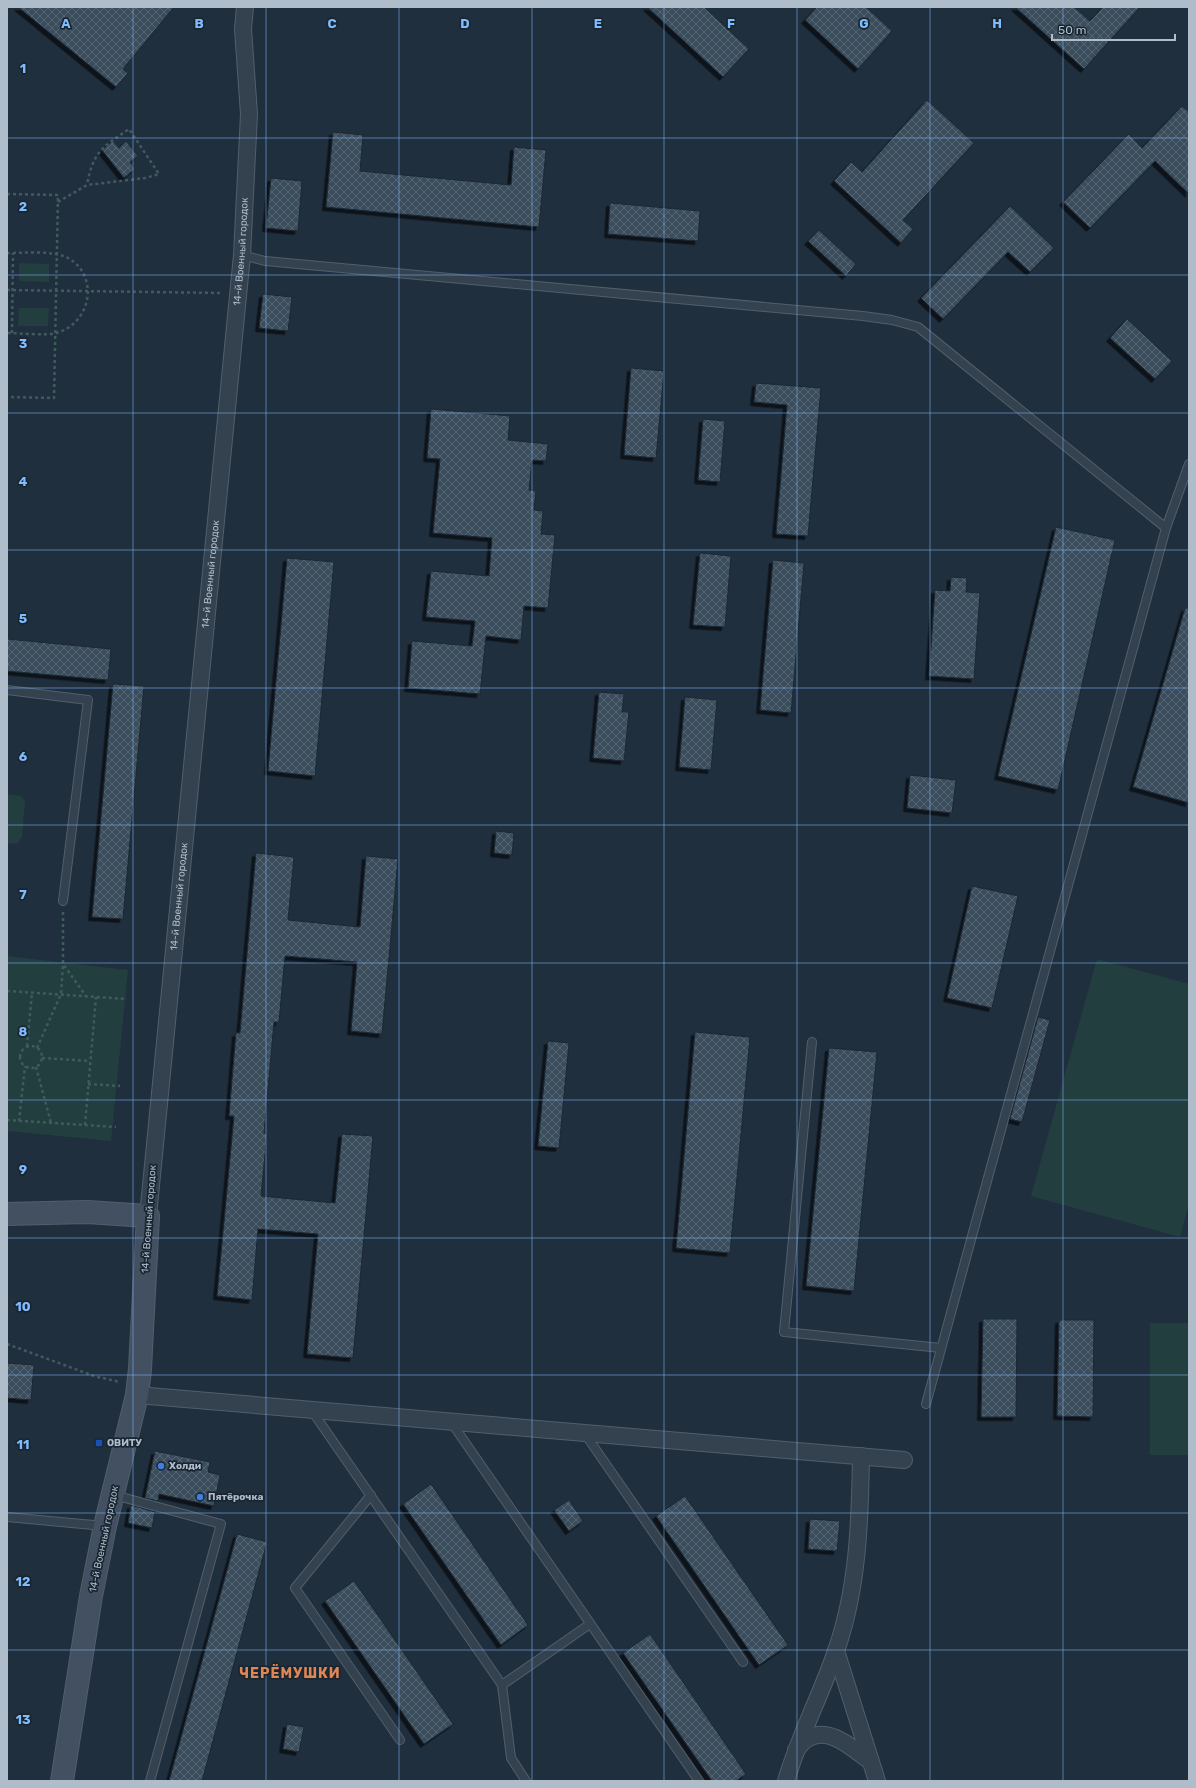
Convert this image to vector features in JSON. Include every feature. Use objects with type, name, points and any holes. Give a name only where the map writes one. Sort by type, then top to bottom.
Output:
[{"type":"street","name":"14-й Военный городок","points":[[62,1781],[91,1596],[105,1526],[137,1390],[148,1216],[242,256],[249,114],[243,29],[245,7]]},
{"type":"street","points":[[7,1214],[87,1212],[148,1216]]},
{"type":"street","points":[[137,1390],[312,1410],[904,1460]]},
{"type":"street","points":[[786,1781],[795,1751],[836,1651],[853,1587],[860,1522],[861,1456]]},
{"type":"street","points":[[836,1651],[877,1781]]},
{"type":"street","points":[[795,1751],[807,1739],[819,1734],[833,1737],[870,1761]]},
{"type":"lane","points":[[242,256],[272,261],[863,316],[892,320],[918,327],[1166,528]]},
{"type":"lane","points":[[926,1404],[1166,528],[1189,464]]},
{"type":"lane","points":[[7,690],[88,700],[62,901]]},
{"type":"lane","points":[[812,1042],[784,1332],[941,1348]]},
{"type":"lane","points":[[312,1410],[502,1685],[511,1758],[526,1781]]},
{"type":"lane","points":[[451,1422],[699,1781]]},
{"type":"lane","points":[[585,1433],[743,1662]]},
{"type":"lane","points":[[113,1495],[220,1524],[150,1781]]},
{"type":"lane","points":[[371,1496],[295,1588],[400,1740]]},
{"type":"lane","points":[[7,1517],[105,1526]]},
{"type":"lane","points":[[502,1685],[590,1624]]},
{"type":"path","points":[[58,203],[87,185],[145,178],[159,174],[129,129],[102,148],[90,169],[87,185]]},
{"type":"path","points":[[7,194],[58,195],[54,398],[7,397]]},
{"type":"path","points":[[7,253],[57,254],[66,258],[78,267],[86,281],[88,291],[87,302],[83,313],[76,322],[56,334],[7,333]]},
{"type":"path","points":[[12,333],[13,253]]},
{"type":"path","points":[[7,290],[238,293]]},
{"type":"path","points":[[37,1048],[61,994],[63,964],[62,901]]},
{"type":"path","points":[[63,964],[86,996]]},
{"type":"path","points":[[7,991],[127,999]]},
{"type":"path","points":[[19,1121],[25,1066],[20,1057],[22,1051],[27,1046],[32,993]]},
{"type":"path","points":[[85,1125],[96,997]]},
{"type":"path","points":[[27,1046],[37,1048]]},
{"type":"path","points":[[37,1048],[42,1058]]},
{"type":"path","points":[[42,1058],[90,1061]]},
{"type":"path","points":[[36,1067],[42,1058]]},
{"type":"path","points":[[25,1066],[36,1067]]},
{"type":"path","points":[[36,1067],[51,1123]]},
{"type":"path","points":[[88,1084],[120,1086]]},
{"type":"path","points":[[7,1120],[116,1127]]},
{"type":"path","points":[[7,1344],[137,1390]]},
{"type":"green space","points":[[19,263],[49,264],[49,282],[19,281]]},
{"type":"green space","points":[[19,308],[49,308],[48,326],[18,326]]},
{"type":"green space","points":[[7,794],[21,796],[25,800],[22,837],[17,844],[7,843]]},
{"type":"green space","points":[[7,956],[128,970],[111,1141],[7,1131]]},
{"type":"green space","points":[[1097,959],[1189,984],[1189,1204],[1180,1237],[1031,1196]]},
{"type":"green space","points":[[1150,1323],[1189,1323],[1189,1455],[1150,1455]]},
{"type":"building","points":[[18,7],[174,7],[123,69],[128,73],[116,87]]},
{"type":"building","points":[[647,7],[704,7],[749,49],[723,77]]},
{"type":"building","points":[[817,7],[866,7],[892,31],[858,69],[805,20]]},
{"type":"building","points":[[1015,7],[1074,7],[1090,21],[1103,7],[1140,7],[1084,69]]},
{"type":"building","points":[[927,100],[974,143],[903,220],[913,229],[901,243],[834,181],[851,162],[862,172]]},
{"type":"building","points":[[1182,106],[1189,112],[1189,194],[1155,161],[1090,228],[1063,202],[1129,134],[1142,148]]},
{"type":"building","points":[[333,132],[363,135],[360,171],[511,185],[514,147],[546,150],[539,227],[326,207]]},
{"type":"building","points":[[113,141],[119,148],[126,141],[138,156],[130,162],[135,169],[124,178],[102,150]]},
{"type":"building","points":[[271,178],[302,181],[298,231],[266,228]]},
{"type":"building","points":[[610,203],[700,211],[698,241],[608,234]]},
{"type":"building","points":[[1010,206],[1054,248],[1030,272],[1008,252],[943,319],[921,298]]},
{"type":"building","points":[[819,230],[856,264],[846,276],[808,241]]},
{"type":"building","points":[[263,294],[292,297],[288,331],[259,328]]},
{"type":"building","points":[[1127,319],[1172,361],[1155,379],[1110,338]]},
{"type":"building","points":[[631,368],[664,371],[656,458],[624,455]]},
{"type":"building","points":[[756,383],[821,388],[808,536],[776,534],[787,405],[754,402]]},
{"type":"building","points":[[431,409],[510,416],[508,440],[548,444],[546,461],[532,460],[529,490],[536,491],[534,510],[543,511],[541,534],[555,535],[548,608],[524,606],[521,640],[486,636],[480,694],[408,688],[412,641],[472,646],[475,621],[426,617],[431,571],[489,576],[492,538],[433,533],[440,459],[427,458]]},
{"type":"building","points":[[703,419],[725,421],[720,482],[698,480]]},
{"type":"building","points":[[1056,527],[1115,540],[1058,790],[998,776]]},
{"type":"building","points":[[700,553],[731,556],[725,627],[693,625]]},
{"type":"building","points":[[287,558],[334,562],[315,776],[268,771]]},
{"type":"building","points":[[773,560],[804,563],[791,713],[760,710]]},
{"type":"building","points":[[951,577],[967,578],[966,592],[980,593],[974,679],[929,676],[935,590],[950,591]]},
{"type":"building","points":[[1185,608],[1189,608],[1189,803],[1133,787]]},
{"type":"building","points":[[7,639],[111,649],[108,680],[7,671]]},
{"type":"building","points":[[113,684],[144,686],[123,919],[92,917]]},
{"type":"building","points":[[599,692],[624,694],[622,712],[629,712],[624,761],[593,758]]},
{"type":"building","points":[[685,697],[717,700],[711,770],[679,767]]},
{"type":"building","points":[[910,775],[956,780],[952,813],[907,808]]},
{"type":"building","points":[[496,831],[514,833],[512,855],[494,853]]},
{"type":"building","points":[[256,853],[294,857],[288,920],[360,927],[366,856],[398,859],[382,1034],[351,1031],[357,962],[285,956],[279,1022],[274,1022],[264,1133],[267,1134],[261,1196],[335,1203],[342,1134],[373,1136],[353,1358],[307,1354],[318,1234],[258,1229],[252,1300],[217,1296],[234,1116],[229,1116],[236,1033],[240,1033]]},
{"type":"building","points":[[972,886],[1018,896],[992,1008],[947,998]]},
{"type":"building","points":[[1038,1017],[1050,1020],[1022,1122],[1010,1119]]},
{"type":"building","points":[[695,1032],[750,1037],[730,1253],[676,1248]]},
{"type":"building","points":[[548,1041],[569,1043],[559,1148],[538,1146]]},
{"type":"building","points":[[829,1048],[877,1052],[854,1291],[806,1286]]},
{"type":"building","points":[[983,1319],[1017,1319],[1016,1417],[981,1417]]},
{"type":"building","points":[[1059,1320],[1094,1320],[1093,1417],[1057,1416]]},
{"type":"building","points":[[7,1363],[34,1365],[31,1400],[7,1398]]},
{"type":"building","points":[[155,1451],[210,1462],[208,1472],[220,1475],[214,1506],[159,1494],[158,1501],[145,1498]]},
{"type":"building","points":[[431,1484],[528,1625],[501,1645],[403,1504]]},
{"type":"building","points":[[685,1496],[788,1645],[759,1665],[656,1516]]},
{"type":"building","points":[[569,1500],[583,1521],[569,1531],[554,1510]]},
{"type":"building","points":[[131,1505],[155,1512],[152,1528],[128,1523]]},
{"type":"building","points":[[810,1519],[840,1521],[837,1551],[808,1549]]},
{"type":"building","points":[[237,1534],[267,1542],[202,1781],[169,1781]]},
{"type":"building","points":[[354,1581],[453,1724],[424,1744],[325,1601]]},
{"type":"building","points":[[650,1634],[746,1774],[736,1781],[712,1781],[623,1653]]},
{"type":"building","points":[[287,1724],[304,1727],[299,1752],[283,1749]]},
{"type":"place","name":"ОВИТУ","points":[[99,1443]]},
{"type":"place","name":"Холди","points":[[161,1466]]},
{"type":"place","name":"Пятёрочка","points":[[200,1497]]},
{"type":"district","name":"ЧЕРЁМУШКИ","points":[[290,1673]]}]
